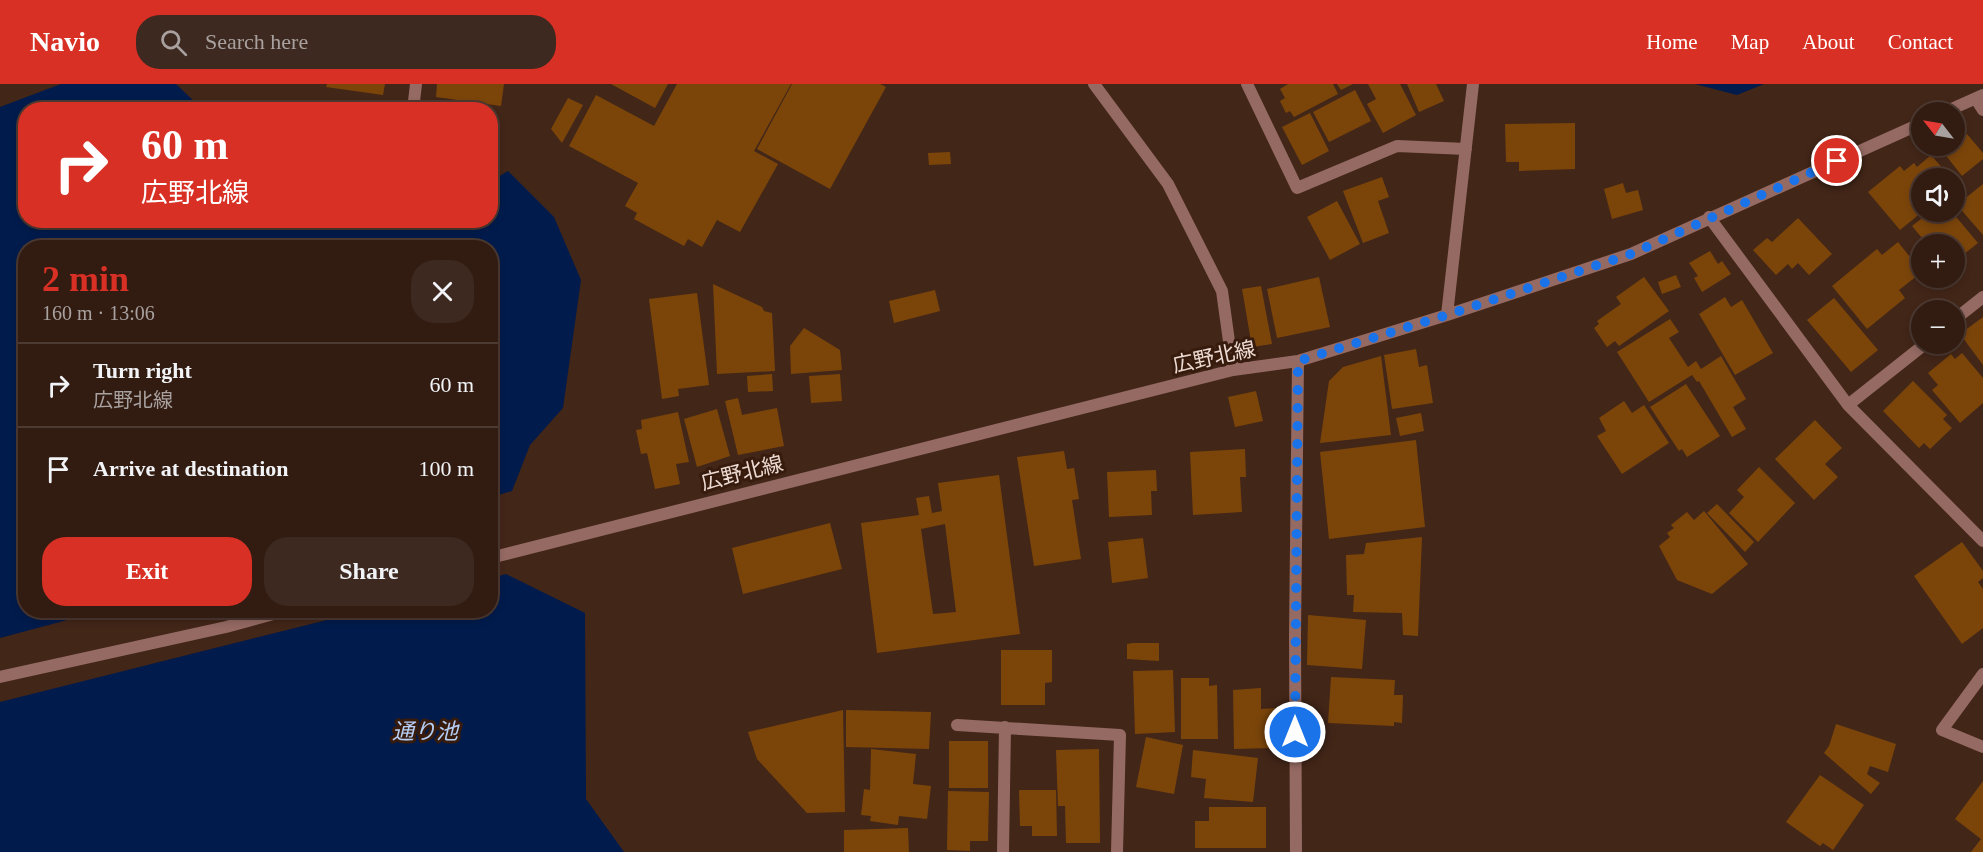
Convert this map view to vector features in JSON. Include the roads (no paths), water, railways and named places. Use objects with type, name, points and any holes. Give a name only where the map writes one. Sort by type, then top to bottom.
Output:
[{"type":"street","points":[[414,102],[416,84]]},
{"type":"street","points":[[1094,84],[1168,184],[1222,291],[1233,370]]},
{"type":"street","points":[[1246,84],[1298,188],[1397,146],[1466,149]]},
{"type":"street","points":[[1447,315],[1473,84]]},
{"type":"street","points":[[1965,103],[1979,97],[1983,110]]},
{"type":"street","name":"広野北線","points":[[498,556],[1233,370],[1298,361],[1631,254],[1911,128]]},
{"type":"street","points":[[1709,217],[1848,405],[1983,541]]},
{"type":"street","points":[[1965,311],[1983,297]]},
{"type":"street","points":[[1848,405],[1912,354]]},
{"type":"street","points":[[1296,852],[1295,636],[1298,361]]},
{"type":"street","points":[[0,677],[259,618]]},
{"type":"street","points":[[1983,674],[1942,730],[1983,747]]},
{"type":"street","points":[[957,725],[1120,735],[1117,852]]},
{"type":"street","points":[[1003,852],[1005,727]]},
{"type":"water","points":[[61,84],[176,84],[195,102],[18,102],[18,228],[498,228],[498,177],[508,171],[554,217],[581,280],[563,408],[530,445],[512,491],[498,495],[498,240],[18,240],[18,618],[75,618],[0,638],[0,107]]},
{"type":"water","points":[[1695,84],[1764,84],[1737,95]]},
{"type":"water","name":"通り池","points":[[506,574],[585,613],[586,799],[624,852],[0,852],[0,702],[335,618],[498,618],[498,576]]}]
